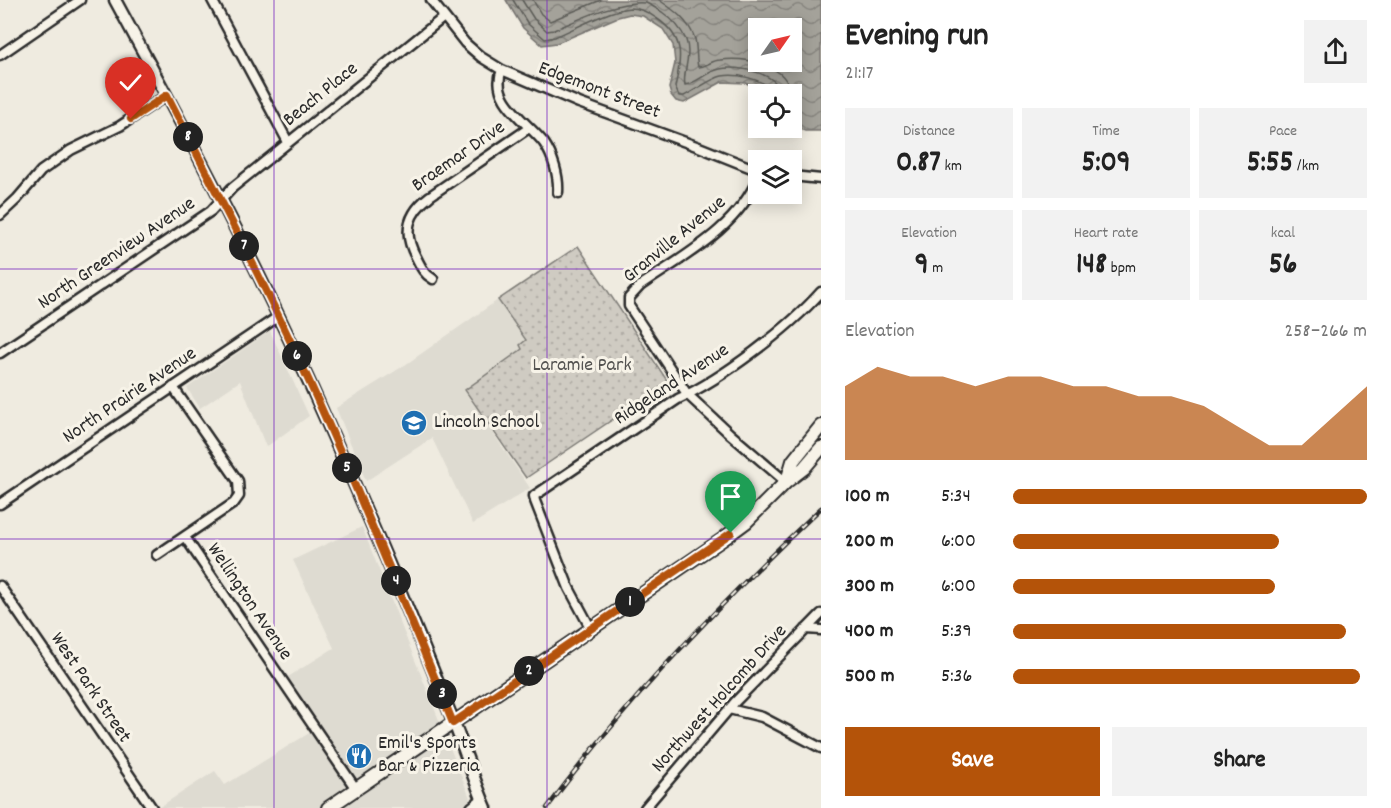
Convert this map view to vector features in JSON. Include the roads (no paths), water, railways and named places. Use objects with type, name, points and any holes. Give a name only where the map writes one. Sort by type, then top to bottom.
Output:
[{"type":"main road","points":[[115,0],[221,200],[279,316],[331,429],[388,563],[484,804],[472,808]]},
{"type":"main road","points":[[786,482],[794,460],[821,426]]},
{"type":"main road","points":[[328,808],[723,539],[746,522],[786,482],[804,468],[821,448]]},
{"type":"street","points":[[0,55],[80,0]]},
{"type":"street","points":[[212,0],[288,142]]},
{"type":"street","name":"Edgemont Street","points":[[431,0],[465,43],[481,57],[502,70],[579,103],[699,147],[748,168]]},
{"type":"street","name":"Beach Place","points":[[221,200],[232,188],[288,142],[444,17]]},
{"type":"street","points":[[502,70],[498,84],[502,94],[521,121],[547,148],[559,179],[558,192]]},
{"type":"street","points":[[0,215],[41,171],[71,150],[120,126],[167,95]]},
{"type":"street","name":"Braemar Drive","points":[[434,279],[424,272],[410,242],[408,231],[419,204],[529,128]]},
{"type":"street","points":[[802,177],[821,179]]},
{"type":"street","name":"Granville Avenue","points":[[687,394],[633,314],[629,298],[640,286],[724,227],[741,210],[748,199]]},
{"type":"street","name":"North Greenview Avenue","points":[[0,353],[211,211],[221,200]]},
{"type":"street","name":"Ridgeland Avenue","points":[[591,629],[569,588],[534,496],[678,399],[698,390],[744,358],[794,319],[821,292]]},
{"type":"street","name":"North Prairie Avenue","points":[[0,504],[279,316]]},
{"type":"street","name":"Wellington Avenue","points":[[173,387],[227,465],[240,488],[239,496],[234,503],[185,537],[356,789]]},
{"type":"street","points":[[687,394],[786,482]]},
{"type":"street","points":[[157,555],[185,537]]},
{"type":"street","name":"West Park Street","points":[[0,586],[152,808]]},
{"type":"street","name":"Northwest Holcomb Drive","points":[[645,808],[729,709],[821,614]]},
{"type":"street","points":[[806,629],[821,630]]},
{"type":"street","points":[[729,709],[762,717],[821,748]]},
{"type":"water","points":[[506,0],[821,0],[821,131],[802,130],[802,84],[722,82],[684,103],[676,101],[669,88],[675,63],[673,45],[663,29],[643,16],[630,14],[618,17],[557,43],[542,45],[523,28]]},
{"type":"railway","points":[[547,808],[610,728],[677,652],[821,508]]},
{"type":"place","name":"Lincoln School","points":[[414,423]]},
{"type":"place","name":"Emil's Sports Bar & Pizzeria","points":[[359,756]]},
{"type":"park label","name":"Laramie Park","points":[[582,366]]}]
